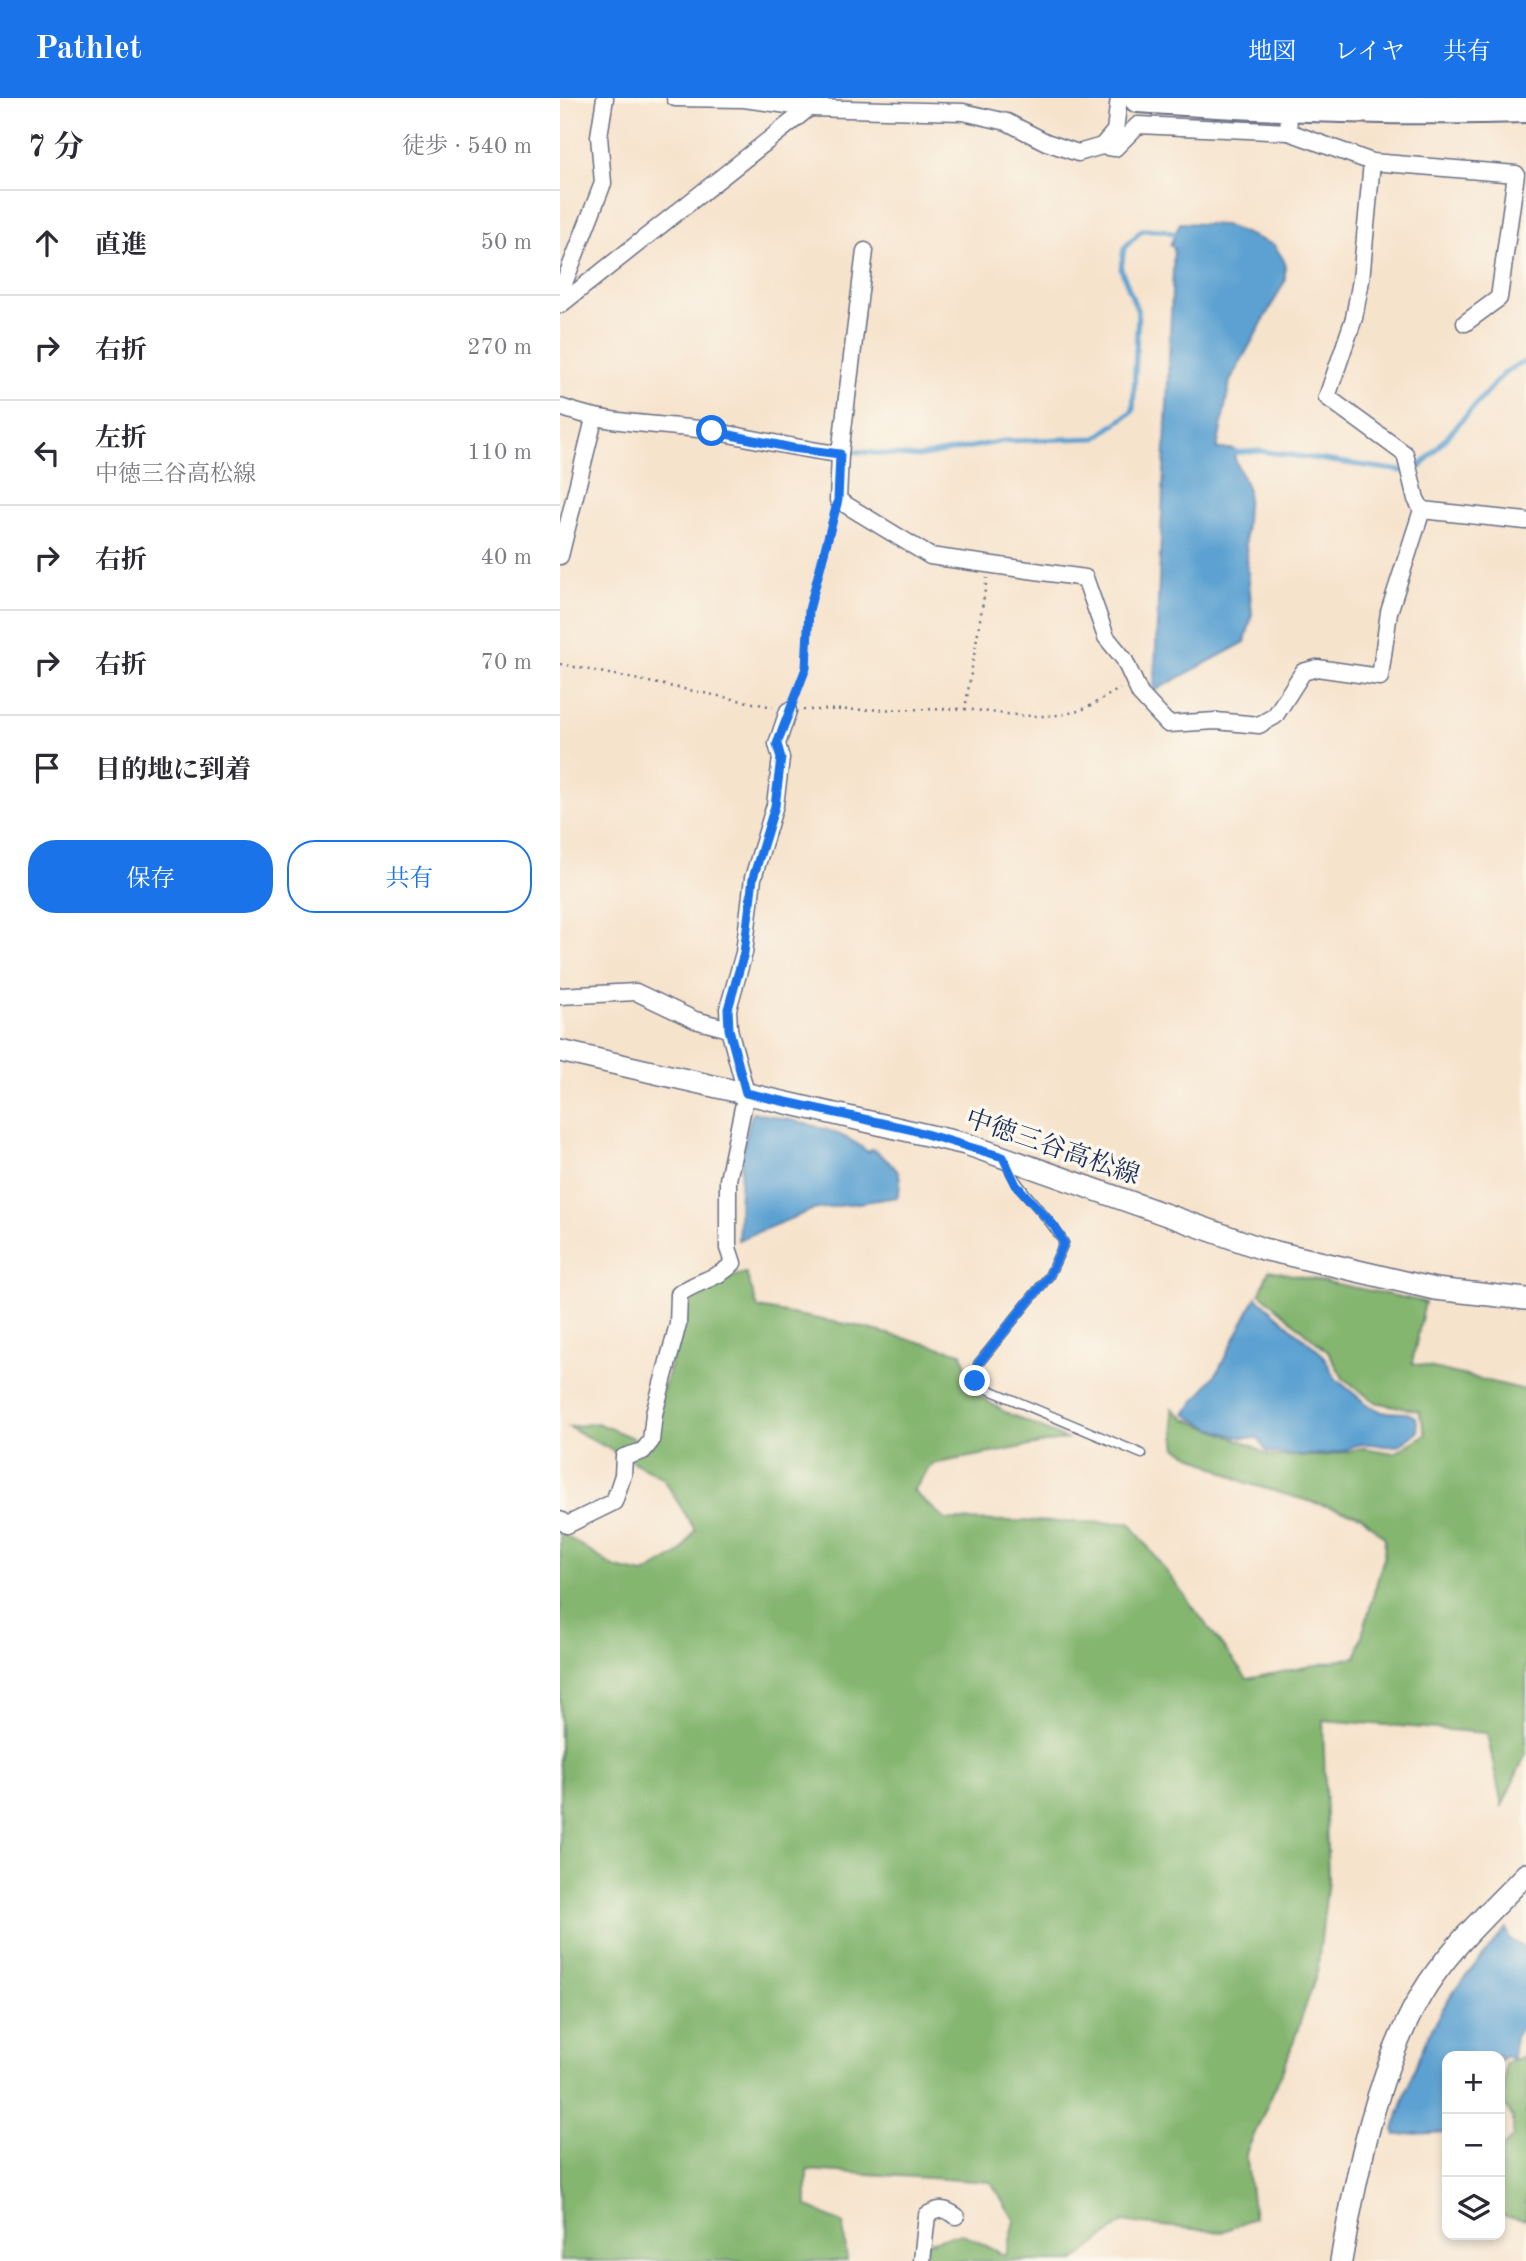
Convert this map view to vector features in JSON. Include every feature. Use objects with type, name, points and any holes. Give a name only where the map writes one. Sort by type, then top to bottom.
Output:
[{"type":"highway","points":[[1138,98],[1289,120],[1417,111],[1526,108]]},
{"type":"main road","name":"中徳三谷高松線","points":[[560,1051],[920,1132],[1003,1157],[1263,1249],[1435,1289],[1526,1299]]},
{"type":"main road","points":[[1340,2261],[1370,2132],[1406,2025],[1444,1962],[1526,1874]]},
{"type":"street","points":[[561,304],[563,286],[603,183],[599,136],[605,98]]},
{"type":"street","points":[[675,98],[744,99],[809,107],[963,112],[1007,122],[1046,142],[1078,153],[1102,146],[1115,148],[1138,125],[1289,120],[1372,162],[1516,174],[1499,298],[1465,323]]},
{"type":"street","points":[[1102,146],[1115,131],[1119,98]]},
{"type":"street","points":[[561,304],[809,107]]},
{"type":"street","points":[[865,251],[840,454],[838,500],[930,556],[1085,578],[1106,637],[1124,659],[1140,694],[1168,724],[1216,721],[1259,725],[1275,716],[1303,672],[1317,668],[1380,677],[1390,612],[1422,510],[1416,499],[1405,454],[1327,397],[1354,318],[1361,280],[1372,162]]},
{"type":"street","points":[[560,407],[594,419],[712,431],[792,448],[840,454]]},
{"type":"street","points":[[560,555],[594,419]]},
{"type":"street","points":[[1422,510],[1526,522]]},
{"type":"street","points":[[560,1520],[567,1525],[614,1502],[623,1475],[624,1457],[643,1451],[651,1441],[654,1414],[678,1324],[679,1294],[695,1282],[724,1274],[733,1263],[728,1248],[728,1180],[746,1093],[729,1029],[728,1009],[744,953],[753,878],[775,806],[781,758],[777,744],[790,710]]},
{"type":"street","points":[[560,996],[636,992],[695,1020],[729,1029]]},
{"type":"street","points":[[922,2261],[927,2215],[937,2209],[947,2209],[956,2216]]},
{"type":"lane","points":[[1003,1157],[1016,1185],[1054,1226],[1064,1243],[1049,1276],[978,1364],[975,1381],[985,1388],[1142,1454]]},
{"type":"path","points":[[790,710],[806,668],[809,610],[838,500]]},
{"type":"path","points":[[965,709],[989,565]]},
{"type":"path","points":[[560,664],[790,710],[965,709],[1026,716],[1057,715],[1083,709],[1135,683]]},
{"type":"green space","points":[[1269,1270],[1425,1302],[1412,1363],[1526,1390],[1526,1753],[1502,1806],[1487,1733],[1323,1720],[1328,1880],[1317,1973],[1286,2063],[1246,2153],[1254,2218],[1222,2232],[1123,2222],[1074,2261],[926,2261],[926,2243],[961,2233],[1006,2256],[1015,2221],[991,2182],[807,2170],[807,2206],[843,2224],[847,2261],[560,2261],[560,1532],[616,1568],[644,1574],[681,1552],[695,1530],[663,1478],[569,1427],[597,1423],[647,1444],[693,1287],[746,1273],[758,1308],[857,1326],[962,1353],[973,1392],[1005,1412],[1066,1439],[932,1464],[913,1491],[946,1520],[1130,1523],[1247,1679],[1356,1657],[1384,1557],[1385,1538],[1361,1516],[1246,1483],[1177,1448],[1172,1408],[1186,1419],[1249,1444],[1269,1456],[1326,1456],[1363,1448],[1394,1453],[1426,1434],[1419,1411],[1375,1402],[1343,1378],[1329,1353],[1260,1293]]},
{"type":"green space","points":[[1526,2055],[1526,2220],[1505,2216],[1505,2145],[1513,2137],[1513,2118],[1505,2106],[1505,2064]]},
{"type":"water","points":[[1180,223],[1224,225],[1274,245],[1285,262],[1285,281],[1230,381],[1217,449],[1234,449],[1235,459],[1248,490],[1245,536],[1252,615],[1245,642],[1154,691],[1174,248],[1170,245]]},
{"type":"water","points":[[753,1112],[828,1130],[856,1143],[868,1152],[873,1149],[892,1164],[899,1174],[900,1188],[897,1197],[812,1210],[738,1240],[742,1159]]},
{"type":"water","points":[[1256,1297],[1323,1355],[1336,1379],[1368,1405],[1382,1412],[1407,1413],[1416,1417],[1418,1431],[1393,1446],[1366,1444],[1324,1454],[1286,1454],[1267,1452],[1258,1438],[1230,1434],[1185,1414],[1218,1371]]},
{"type":"water","points":[[1506,1928],[1509,1939],[1526,1948],[1526,2020],[1515,2037],[1513,2059],[1505,2056],[1505,2051],[1442,2051],[1442,2132],[1396,2135],[1394,2130],[1423,2047],[1448,2000]]},
{"type":"waterway","points":[[842,450],[918,457],[1003,441],[1096,438],[1133,411],[1138,312],[1121,269],[1124,248],[1142,230],[1163,230],[1180,236]]},
{"type":"waterway","points":[[1229,453],[1261,451],[1402,471],[1420,467],[1505,372],[1526,361]]},
{"type":"route","points":[[712,431],[792,448],[840,454],[838,500],[809,610],[806,668],[791,710],[788,710],[780,728],[777,744],[781,758],[775,806],[753,878],[744,953],[728,1009],[729,1029],[746,1093],[909,1129],[1003,1157],[1016,1185],[1054,1226],[1064,1243],[1049,1276],[978,1364],[975,1381]]}]
